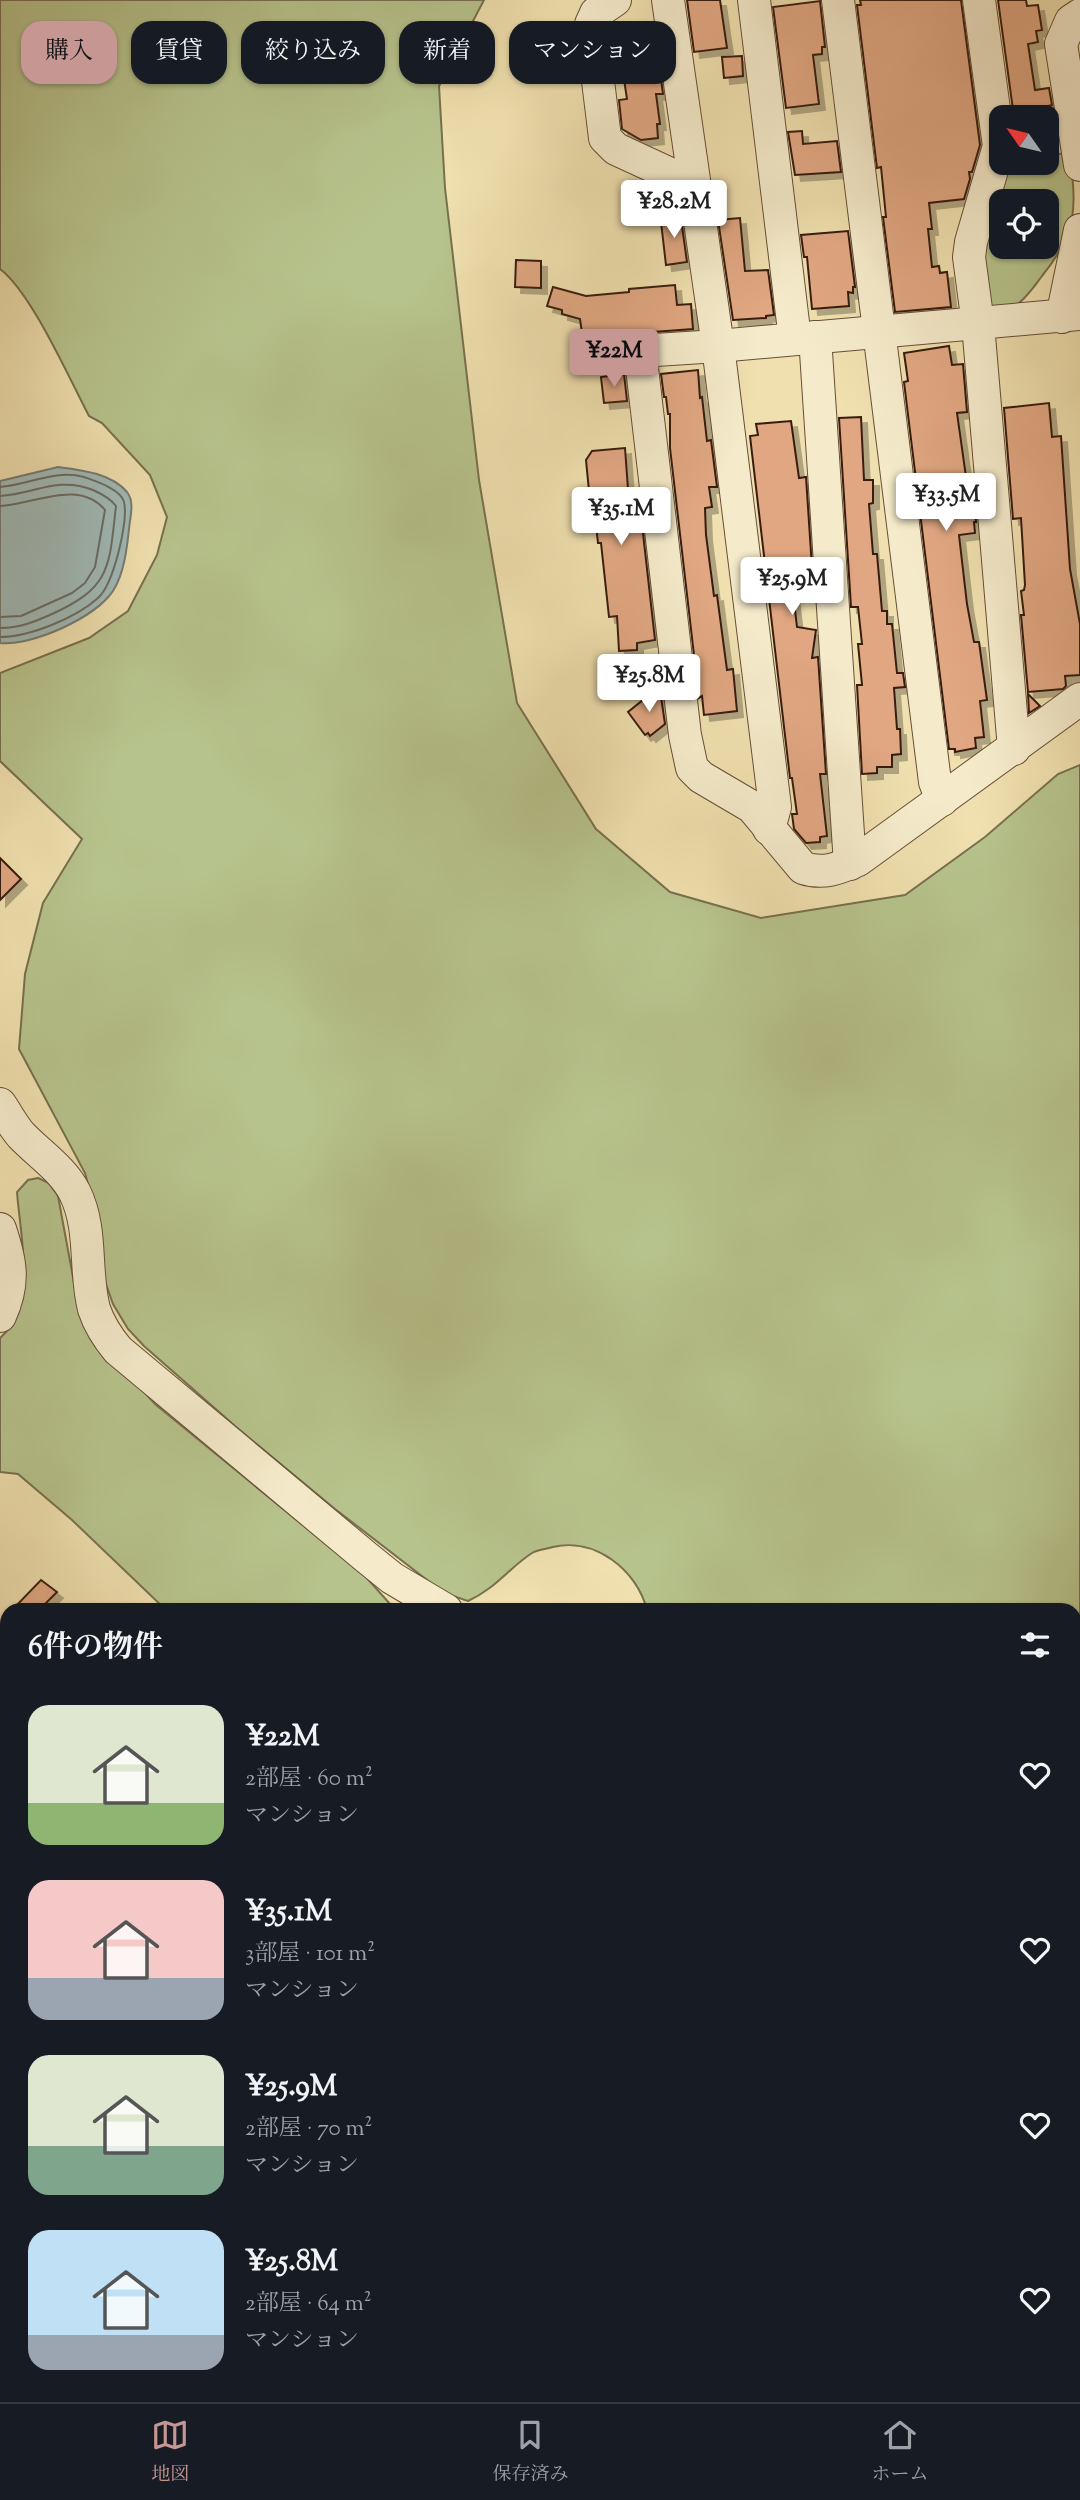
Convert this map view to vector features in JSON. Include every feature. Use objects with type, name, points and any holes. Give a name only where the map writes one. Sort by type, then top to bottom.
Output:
[{"type":"street","points":[[615,0],[596,13],[590,24],[605,138],[616,149],[695,185]]},
{"type":"street","points":[[668,0],[718,346],[775,807],[769,829]]},
{"type":"street","points":[[754,0],[805,338],[850,863]]},
{"type":"street","points":[[838,0],[935,782],[942,800]]},
{"type":"street","points":[[979,0],[999,146],[969,257],[978,324],[1014,749]]},
{"type":"street","points":[[1053,0],[1072,25],[1061,44],[1080,165]]},
{"type":"street","points":[[1080,230],[1075,319],[879,331],[640,351],[685,735],[692,768],[701,777],[752,807],[803,868],[815,872],[831,871],[858,860],[1080,699]]},
{"type":"street","points":[[3,1119],[59,1169],[75,1194],[88,1234],[90,1290],[95,1312],[107,1336],[118,1350],[384,1571],[435,1603]]},
{"type":"street","points":[[0,1229],[9,1256],[11,1283],[0,1316]]},
{"type":"green space","points":[[0,0],[484,0],[473,21],[399,21],[399,84],[440,84],[445,188],[479,480],[517,703],[596,829],[670,892],[761,918],[905,895],[985,837],[1058,774],[1080,765],[1080,1603],[645,1603],[634,1582],[612,1560],[599,1552],[569,1545],[534,1552],[486,1591],[468,1601],[444,1593],[335,1509],[235,1426],[128,1329],[113,1304],[102,1273],[101,1233],[85,1173],[19,1049],[25,974],[43,903],[82,839],[0,761],[0,673],[89,638],[128,611],[157,555],[167,517],[150,475],[102,423],[89,416],[37,316],[12,280],[0,269]]},
{"type":"green space","points":[[1069,153],[1074,203],[1068,232],[1059,252],[1059,189],[995,189],[998,175],[1059,175],[1059,154]]},
{"type":"green space","points":[[989,218],[989,259],[1055,259],[1016,305],[984,314],[977,273]]},
{"type":"green space","points":[[38,1178],[49,1183],[58,1196],[77,1299],[92,1335],[155,1404],[365,1576],[389,1603],[159,1603],[72,1520],[18,1474],[0,1472],[0,1338],[12,1324],[23,1289],[23,1249],[17,1192],[28,1180]]},
{"type":"water","points":[[58,467],[86,471],[113,480],[127,492],[131,515],[120,577],[104,601],[78,620],[29,640],[0,643],[0,481]]},
{"type":"building","points":[[687,0],[720,0],[727,48],[694,52]]},
{"type":"building","points":[[860,0],[961,0],[980,145],[972,172],[969,172],[970,179],[964,199],[929,203],[932,229],[928,229],[932,267],[939,266],[940,273],[947,272],[951,307],[895,312],[883,217],[886,217],[881,167],[877,168],[857,5],[861,5]]},
{"type":"building","points":[[998,0],[1026,0],[1027,6],[1038,5],[1042,30],[1036,31],[1038,42],[1028,44],[1035,90],[1049,88],[1052,105],[1012,105]]},
{"type":"building","points":[[820,1],[825,47],[822,47],[822,54],[813,55],[819,104],[786,108],[773,7]]},
{"type":"building","points":[[742,56],[743,76],[724,78],[722,57]]},
{"type":"building","points":[[625,84],[662,84],[663,94],[656,94],[660,124],[657,124],[658,138],[641,140],[622,129],[619,100],[627,99]]},
{"type":"building","points":[[802,131],[803,144],[837,141],[841,172],[795,175],[788,132]]},
{"type":"building","points":[[680,212],[687,262],[666,265],[661,222],[666,221],[666,214]]},
{"type":"building","points":[[740,218],[745,271],[768,270],[774,315],[766,318],[733,320],[718,220]]},
{"type":"building","points":[[848,231],[855,287],[853,293],[848,292],[849,306],[812,309],[807,257],[804,257],[801,235]]},
{"type":"building","points":[[516,260],[541,261],[541,288],[515,287]]},
{"type":"building","points":[[675,285],[677,305],[691,304],[693,329],[639,333],[625,341],[597,344],[596,339],[583,340],[580,319],[547,306],[553,287],[586,296]]},
{"type":"building","points":[[949,346],[952,365],[963,364],[967,412],[957,413],[966,477],[972,475],[976,522],[975,533],[959,535],[967,604],[974,642],[979,642],[987,700],[980,701],[984,737],[975,738],[976,748],[955,752],[955,749],[949,749],[904,382],[908,381],[904,353]]},
{"type":"building","points":[[698,370],[700,398],[702,397],[707,441],[711,440],[717,487],[709,487],[712,507],[705,508],[706,535],[727,670],[733,669],[737,711],[704,715],[702,696],[699,698],[670,448],[670,414],[664,397],[661,374]]},
{"type":"building","points":[[624,374],[627,401],[604,403],[601,377]]},
{"type":"building","points":[[1049,403],[1052,437],[1061,436],[1070,569],[1080,624],[1080,675],[1065,676],[1066,686],[1063,689],[1028,692],[1021,615],[1024,615],[1021,591],[1025,585],[1021,518],[1013,519],[1004,408]]},
{"type":"building","points":[[861,417],[864,480],[873,480],[873,503],[869,504],[882,611],[887,611],[887,624],[892,624],[897,673],[903,673],[905,687],[894,688],[901,754],[892,755],[892,767],[877,767],[877,773],[862,774],[857,685],[862,685],[858,644],[862,644],[858,607],[851,607],[839,418]]},
{"type":"building","points":[[791,421],[799,478],[806,477],[813,583],[792,585],[797,627],[816,630],[812,658],[818,657],[826,774],[820,774],[827,836],[820,837],[820,842],[806,843],[794,829],[792,814],[797,814],[790,778],[750,436],[758,435],[756,424]]},
{"type":"building","points":[[625,448],[628,489],[638,489],[655,640],[637,643],[637,650],[619,651],[617,616],[609,617],[601,543],[598,543],[586,460],[592,451]]},
{"type":"building","points":[[660,690],[665,724],[650,736],[648,733],[645,735],[628,712],[654,691],[656,693]]},
{"type":"building","points":[[1028,694],[1040,706],[1029,713]]},
{"type":"building","points":[[0,858],[21,879],[0,900]]},
{"type":"building","points":[[41,1580],[57,1592],[46,1603],[19,1603]]}]
